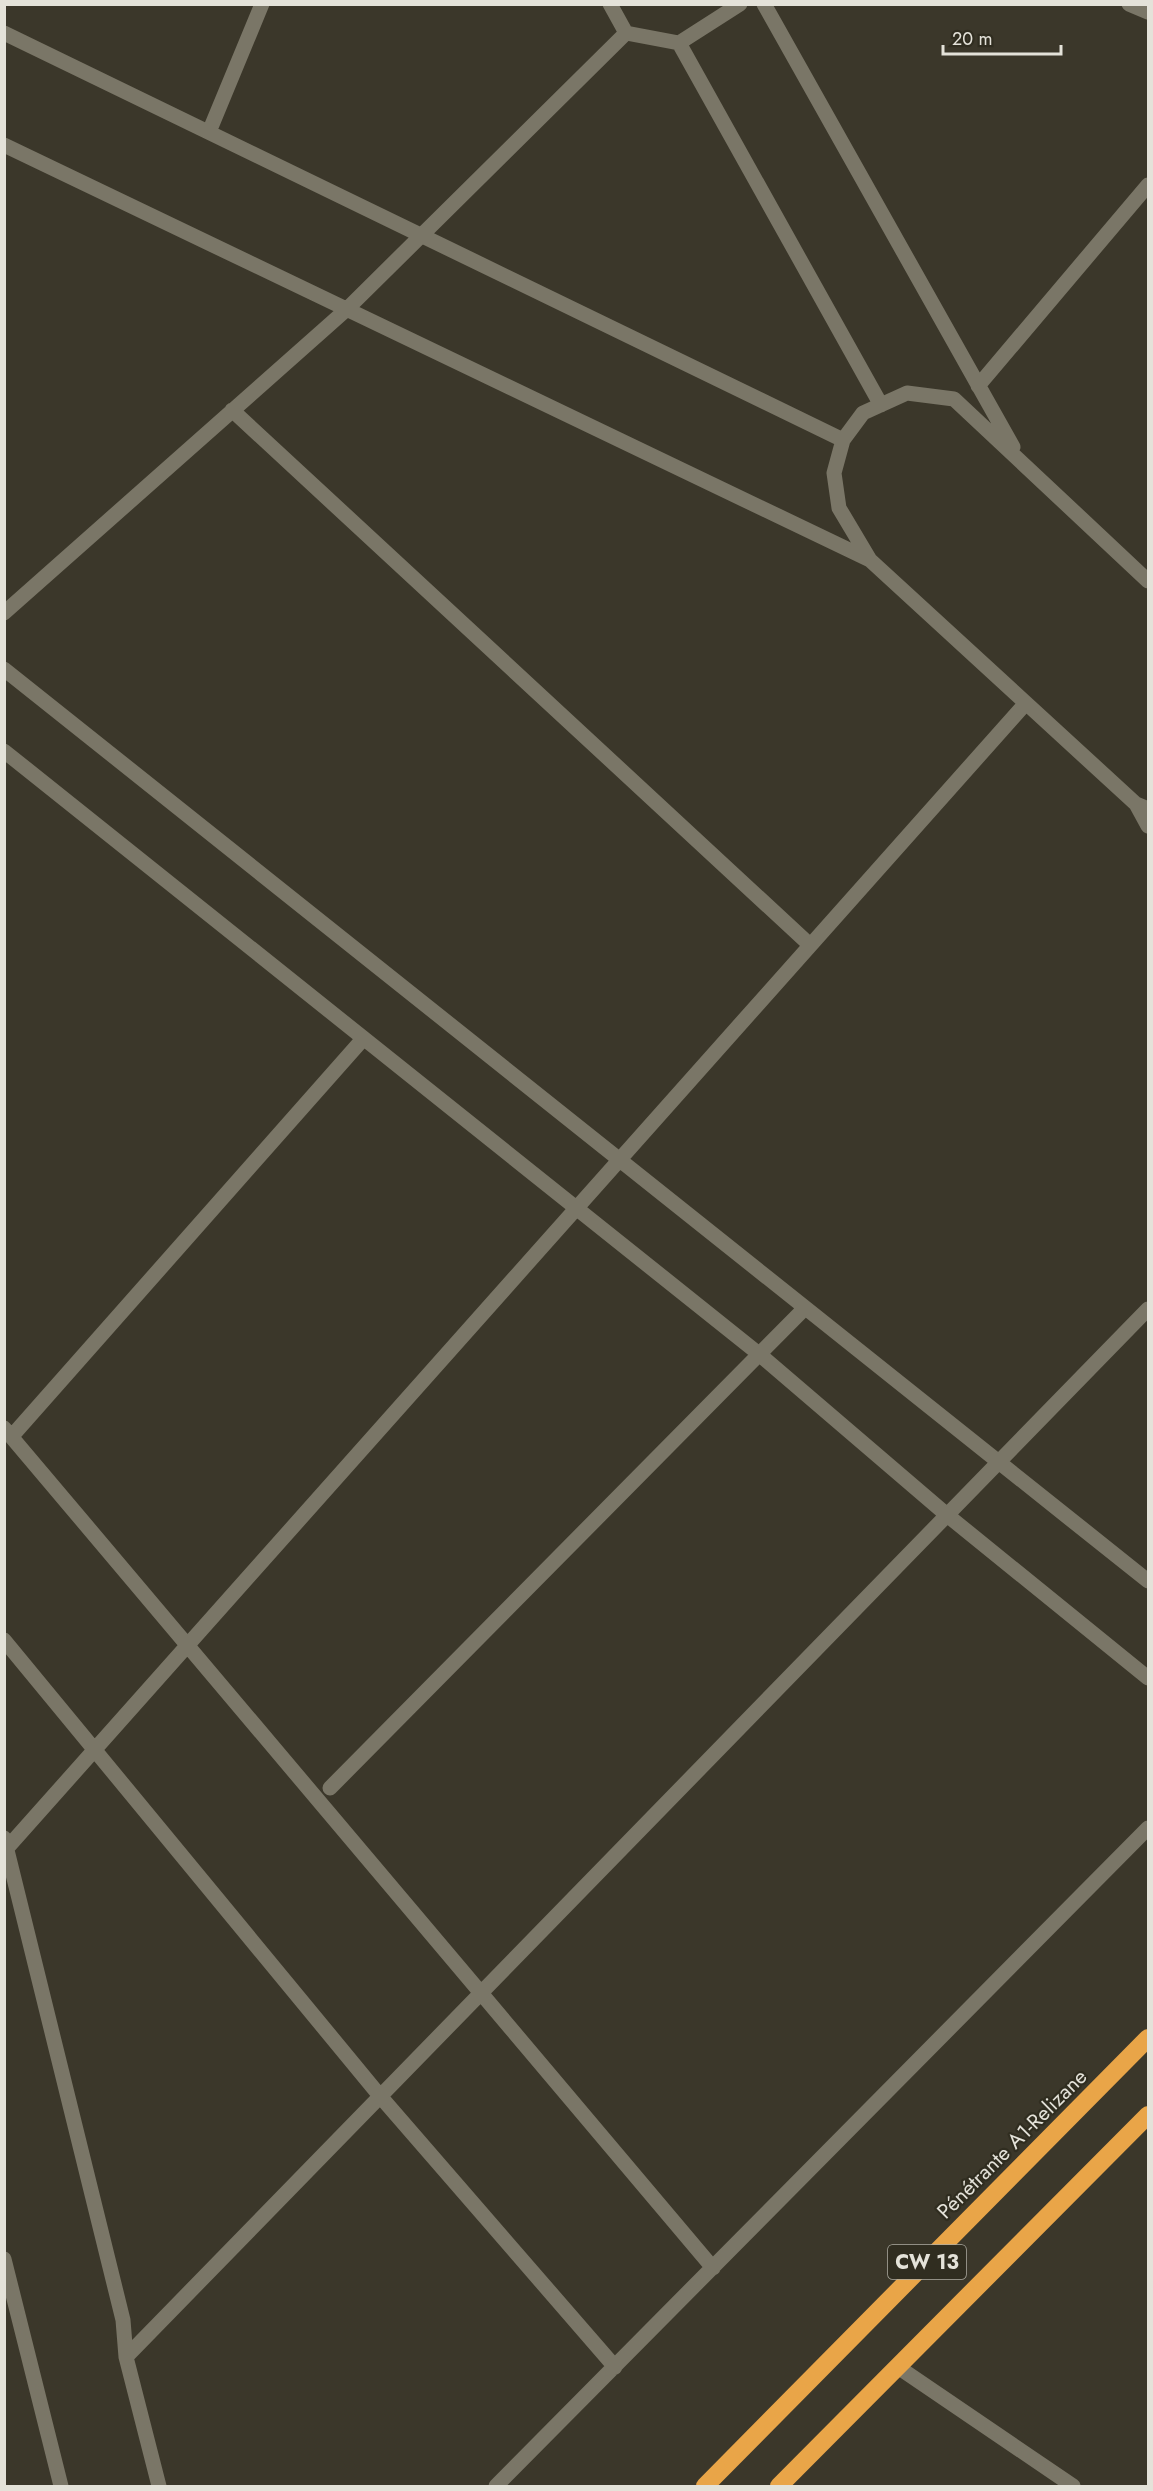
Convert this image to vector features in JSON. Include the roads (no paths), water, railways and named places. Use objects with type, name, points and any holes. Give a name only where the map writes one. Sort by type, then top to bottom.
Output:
[{"type":"highway","name":"Pénétrante A1-Relizane","points":[[705,2487],[1149,2038]]},
{"type":"highway","name":"CW 13","points":[[779,2487],[1149,2115]]},
{"type":"street","points":[[209,132],[262,4]]},
{"type":"street","points":[[610,4],[626,33]]},
{"type":"street","points":[[626,33],[679,43],[740,4]]},
{"type":"street","points":[[764,4],[1020,460]]},
{"type":"street","points":[[1129,4],[1149,12]]},
{"type":"street","points":[[4,33],[843,440]]},
{"type":"street","points":[[4,613],[347,309],[626,33]]},
{"type":"street","points":[[679,43],[881,405]]},
{"type":"street","points":[[4,145],[870,560]]},
{"type":"street","points":[[978,386],[1149,185]]},
{"type":"street","points":[[1146,573],[954,399],[907,393],[863,413],[843,440],[834,473],[839,508],[870,560],[1142,806],[1149,826]]},
{"type":"street","points":[[232,410],[810,945]]},
{"type":"street","points":[[4,669],[1149,1581]]},
{"type":"street","points":[[159,2487],[126,2357],[123,2320],[7,1842],[95,1750],[1026,703]]},
{"type":"street","points":[[4,751],[759,1354],[947,1515],[1149,1678]]},
{"type":"street","points":[[363,1039],[8,1432],[189,1644],[712,2268]]},
{"type":"street","points":[[330,1788],[805,1308]]},
{"type":"street","points":[[126,2357],[998,1461],[1149,1309]]},
{"type":"street","points":[[4,1640],[380,2096],[615,2367]]},
{"type":"street","points":[[496,2487],[1149,1828]]},
{"type":"street","points":[[4,2259],[61,2487]]},
{"type":"street","points":[[898,2367],[1073,2487]]}]
